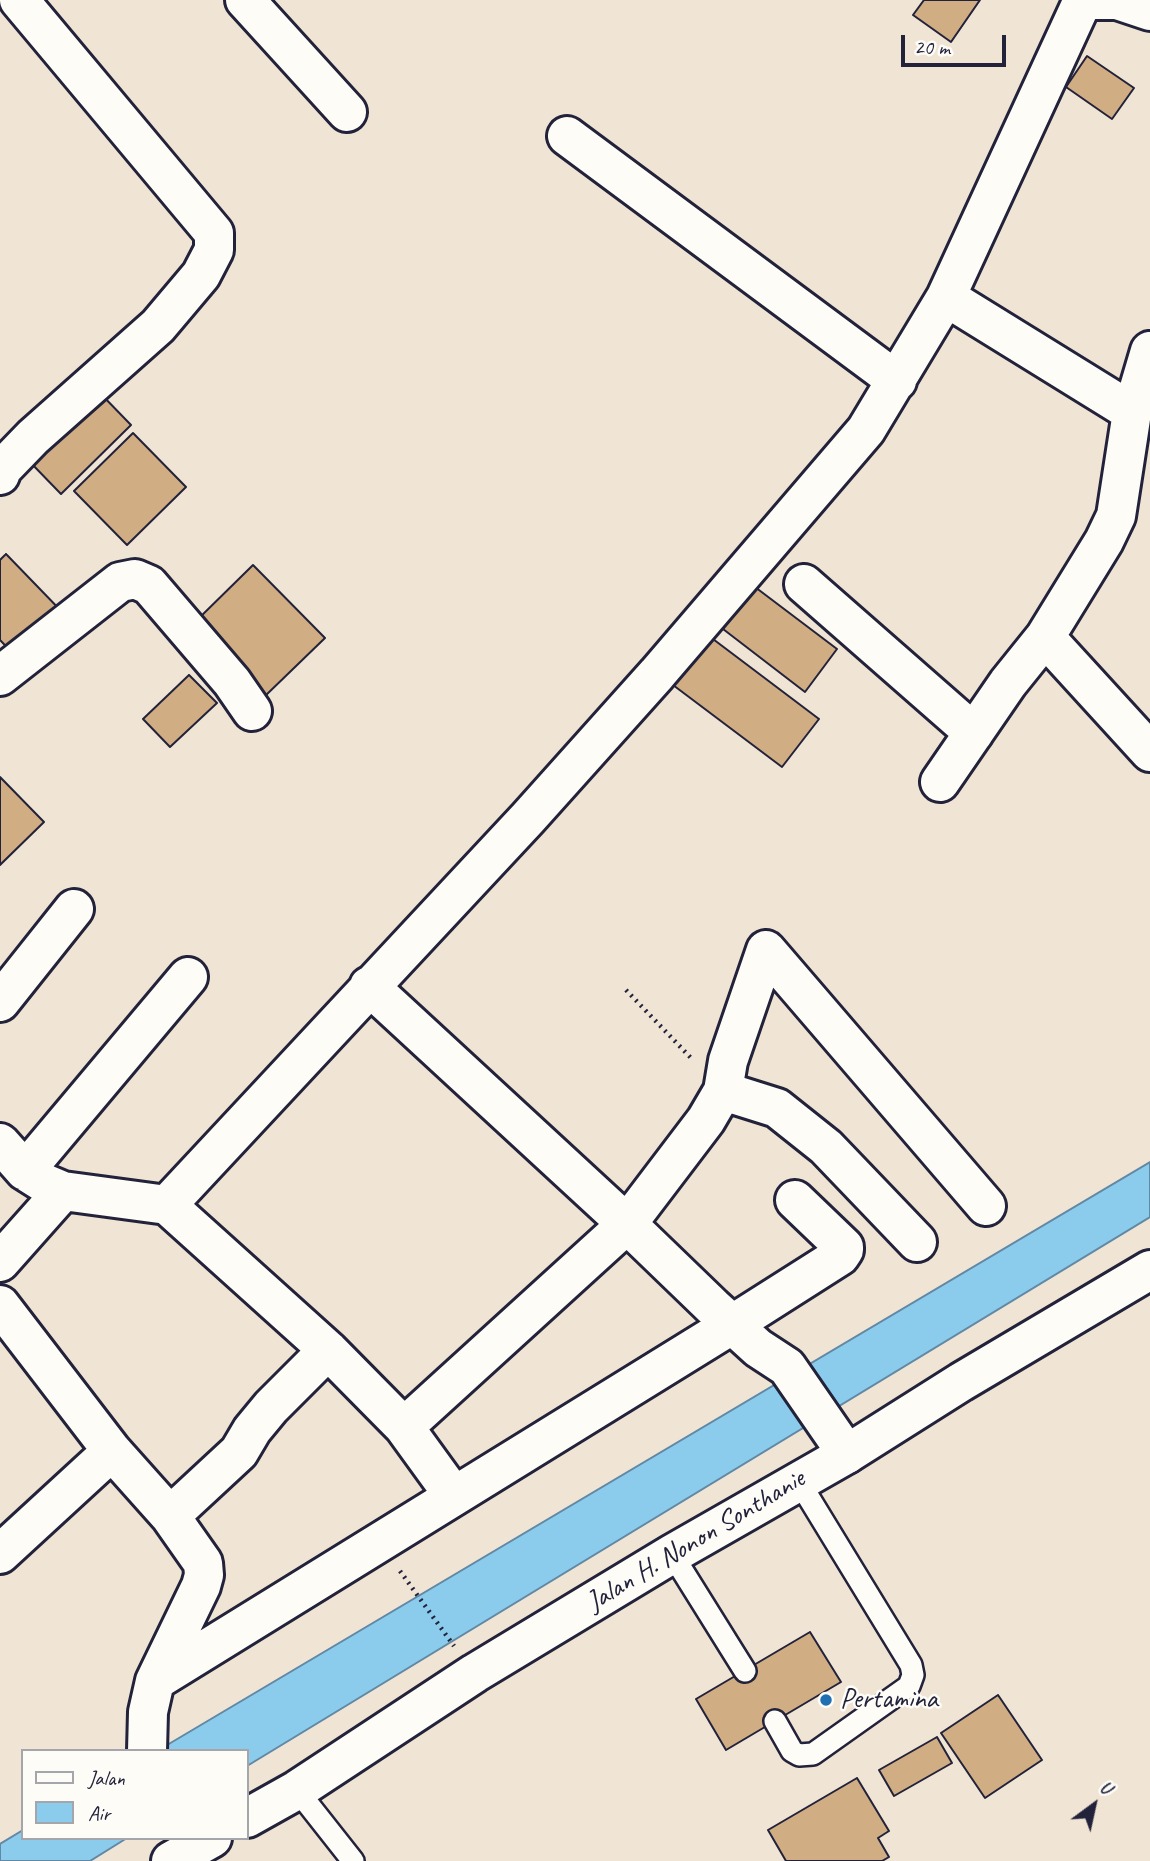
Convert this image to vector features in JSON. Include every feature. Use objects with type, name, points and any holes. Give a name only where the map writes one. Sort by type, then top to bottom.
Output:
[{"type":"street","points":[[0,18],[18,0],[214,233],[214,250],[201,275],[158,326],[33,437],[2,469],[0,478],[5,488],[0,498]]},
{"type":"street","points":[[245,0],[347,112]]},
{"type":"street","points":[[167,1205],[528,818],[657,674],[866,430],[946,297],[1083,0]]},
{"type":"street","points":[[1094,0],[1117,0],[1150,12]]},
{"type":"street","points":[[567,136],[897,381]]},
{"type":"street","points":[[946,297],[1132,412]]},
{"type":"street","points":[[940,782],[1008,683],[1045,636],[1082,579],[1116,516],[1132,412],[1150,351]]},
{"type":"street","points":[[0,676],[120,582],[135,579],[149,585],[232,682],[253,711]]},
{"type":"street","points":[[804,584],[974,733]]},
{"type":"street","points":[[1045,636],[1150,752]]},
{"type":"street","points":[[0,1002],[74,909]]},
{"type":"street","points":[[404,1427],[627,1224],[706,1120],[723,1091],[728,1062],[766,950],[986,1206]]},
{"type":"street","points":[[25,1171],[188,977]]},
{"type":"street","points":[[369,986],[758,1348],[787,1367],[837,1439]]},
{"type":"street","points":[[723,1091],[777,1108],[826,1147],[917,1242]]},
{"type":"street","points":[[0,1143],[25,1171],[64,1191],[167,1205],[328,1350],[404,1427],[454,1496]]},
{"type":"street","points":[[0,1262],[64,1191]]},
{"type":"street","points":[[155,1681],[836,1258],[844,1247],[795,1200]]},
{"type":"street","name":"Jalan H. Nonon Sonthanie","points":[[248,1817],[297,1790],[475,1674],[798,1480],[837,1439],[961,1382],[1150,1270]]},
{"type":"street","points":[[0,1305],[112,1451],[170,1516],[203,1563],[201,1586],[155,1681],[148,1712],[147,1749]]},
{"type":"street","points":[[170,1516],[239,1452],[252,1430],[271,1407],[328,1350]]},
{"type":"street","points":[[0,1554],[112,1451]]},
{"type":"lane","points":[[775,1721],[792,1751],[806,1756],[813,1754],[909,1686],[913,1675],[911,1665],[798,1480]]},
{"type":"lane","points":[[672,1554],[744,1671]]},
{"type":"lane","points":[[297,1790],[353,1861]]},
{"type":"path","points":[[626,990],[723,1091]]},
{"type":"path","points":[[413,1589],[458,1651]]},
{"type":"water","points":[[1150,1162],[1150,1217],[248,1765],[248,1749],[160,1749]]},
{"type":"water","points":[[21,1831],[21,1840],[124,1840],[90,1861],[0,1861],[0,1844]]},
{"type":"building","points":[[924,0],[980,0],[951,42],[913,15]]},
{"type":"building","points":[[1087,56],[1134,88],[1112,119],[1066,87]]},
{"type":"building","points":[[98,391],[131,425],[61,494],[28,460]]},
{"type":"building","points":[[133,433],[186,487],[127,545],[74,491]]},
{"type":"building","points":[[6,554],[66,616],[20,661],[0,640],[0,560]]},
{"type":"building","points":[[253,565],[325,638],[263,698],[192,625]]},
{"type":"building","points":[[755,587],[837,649],[805,692],[723,629]]},
{"type":"building","points":[[705,633],[819,719],[782,767],[669,682]]},
{"type":"building","points":[[189,675],[217,703],[170,747],[143,719]]},
{"type":"building","points":[[0,777],[44,822],[0,865]]},
{"type":"building","points":[[810,1632],[841,1682],[726,1750],[696,1699]]},
{"type":"building","points":[[998,1695],[1042,1760],[985,1798],[941,1733]]},
{"type":"building","points":[[937,1737],[952,1763],[894,1796],[879,1770]]},
{"type":"building","points":[[857,1778],[889,1831],[878,1838],[889,1857],[882,1861],[786,1861],[768,1830]]},
{"type":"place","name":"Pertamina","points":[[826,1700]]}]
